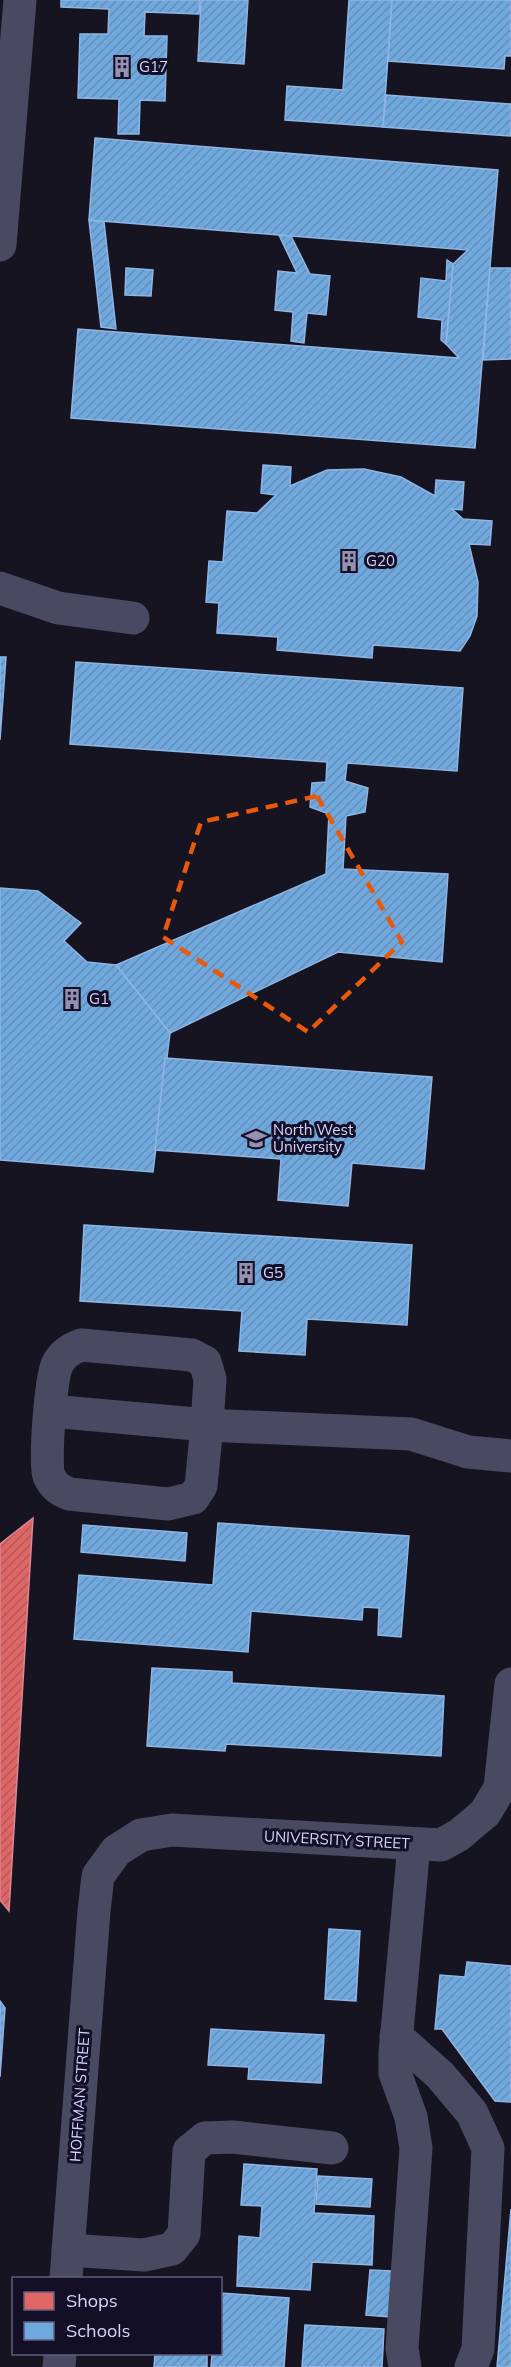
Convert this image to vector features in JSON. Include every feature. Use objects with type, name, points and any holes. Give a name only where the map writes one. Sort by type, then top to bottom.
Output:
[{"type":"street","points":[[0,245],[20,0]]},
{"type":"street","points":[[0,588],[58,608],[133,618]]},
{"type":"street","points":[[81,1345],[192,1355],[205,1362],[210,1379],[207,1425],[201,1486],[193,1498],[182,1503],[158,1503],[69,1494],[56,1488],[49,1475],[47,1456],[57,1366],[66,1351],[81,1345]]},
{"type":"street","points":[[51,1412],[207,1425],[411,1434],[468,1452],[511,1456]]},
{"type":"street","name":"UNIVERSITY STREET","points":[[94,1911],[98,1876],[116,1851],[141,1835],[172,1830],[441,1845],[459,1835],[485,1813],[500,1788],[511,1684]]},
{"type":"street","points":[[405,2367],[402,2348],[416,2148],[411,2117],[395,2073],[396,2036],[414,1845]]},
{"type":"street","name":"HOFFMAN STREET","points":[[67,2264],[94,1911]]},
{"type":"street","points":[[396,2036],[440,2075],[472,2113],[488,2148],[478,2349],[471,2367]]},
{"type":"street","points":[[67,2264],[144,2255],[172,2249],[184,2234],[189,2151],[205,2138],[232,2137],[332,2148]]},
{"type":"highlighted area","points":[[317,796],[402,942],[308,1032],[163,937],[201,822]]},
{"type":"building: Shops","points":[[33,1518],[9,1911],[0,1900],[0,1544]]},
{"type":"building: Schools","name":"G17","points":[[61,0],[200,0],[199,14],[145,12],[144,36],[167,36],[165,101],[140,100],[139,134],[118,134],[119,99],[78,98],[80,34],[108,34],[109,9],[61,7]]},
{"type":"building: Schools","points":[[201,0],[248,0],[244,64],[198,61]]},
{"type":"building: Schools","points":[[349,0],[392,0],[383,127],[285,120],[287,86],[343,90]]},
{"type":"building: Schools","points":[[392,0],[511,0],[511,56],[505,56],[504,69],[388,61]]},
{"type":"building: Schools","points":[[386,95],[511,104],[511,136],[383,127]]},
{"type":"building: Schools","points":[[95,138],[498,170],[475,448],[71,418],[78,329],[459,358],[446,344],[453,264],[468,250],[89,220]]},
{"type":"building: Schools","points":[[89,220],[104,222],[116,329],[101,327]]},
{"type":"building: Schools","points":[[279,235],[291,236],[310,274],[330,276],[326,315],[307,313],[304,343],[291,341],[293,312],[275,310],[278,271],[297,273]]},
{"type":"building: Schools","points":[[447,260],[453,264],[446,344],[441,340],[442,320],[418,317],[421,278],[446,281]]},
{"type":"building: Schools","points":[[126,268],[153,270],[151,296],[125,295]]},
{"type":"building: Schools","points":[[490,268],[511,268],[511,359],[483,360]]},
{"type":"building: Schools","name":"G20","points":[[263,465],[291,467],[290,486],[327,470],[364,469],[401,477],[435,496],[436,480],[464,482],[462,510],[452,509],[463,519],[492,521],[490,545],[469,544],[478,582],[477,616],[470,636],[460,651],[373,645],[372,658],[277,650],[278,637],[217,633],[219,603],[206,602],[209,561],[223,562],[227,511],[257,513],[276,495],[261,493]]},
{"type":"building: Schools","points":[[0,657],[6,657],[0,740]]},
{"type":"building: Schools","points":[[76,662],[463,688],[457,771],[347,763],[345,781],[368,788],[365,812],[346,816],[343,869],[448,874],[442,962],[338,952],[170,1033],[116,965],[326,874],[329,814],[310,807],[312,783],[326,782],[327,762],[70,744]]},
{"type":"building: Schools","name":"G1","points":[[0,888],[38,891],[81,923],[64,941],[87,962],[116,965],[170,1033],[153,1172],[0,1160]]},
{"type":"building: Schools","points":[[165,1058],[432,1077],[424,1169],[352,1163],[348,1206],[278,1200],[281,1159],[155,1150]]},
{"type":"building: Schools","name":"G5","points":[[84,1225],[412,1245],[407,1325],[307,1319],[305,1355],[239,1351],[242,1311],[80,1301]]},
{"type":"building: Schools","points":[[218,1523],[409,1536],[401,1637],[378,1635],[379,1608],[363,1607],[362,1620],[251,1611],[248,1652],[74,1639],[79,1575],[213,1585]]},
{"type":"building: Schools","points":[[83,1525],[187,1533],[185,1561],[81,1552]]},
{"type":"building: Schools","points":[[152,1668],[232,1672],[232,1683],[444,1696],[441,1756],[226,1744],[225,1751],[147,1746]]},
{"type":"building: Schools","points":[[329,1929],[360,1931],[356,2001],[325,1999]]},
{"type":"building: Schools","points":[[467,1962],[511,1966],[511,2102],[495,2101],[442,2029],[435,2029],[440,1975],[465,1977]]},
{"type":"building: Schools","points":[[0,2001],[5,2008],[0,2077]]},
{"type":"building: Schools","points":[[211,2029],[324,2035],[321,2083],[248,2079],[249,2067],[208,2065]]},
{"type":"building: Schools","points":[[244,2164],[317,2169],[314,2213],[374,2216],[372,2265],[312,2262],[310,2290],[237,2286],[239,2236],[260,2238],[262,2206],[241,2205]]},
{"type":"building: Schools","points":[[318,2176],[372,2179],[370,2207],[316,2204]]},
{"type":"building: Schools","points":[[511,2209],[511,2367],[497,2367]]},
{"type":"building: Schools","points":[[370,2270],[392,2271],[390,2317],[366,2315]]},
{"type":"building: Schools","points":[[222,2293],[289,2298],[284,2367],[211,2367],[212,2355],[222,2355]]},
{"type":"building: Schools","points":[[305,2325],[384,2329],[382,2367],[302,2367]]},
{"type":"building: Schools","points":[[155,2355],[207,2355],[207,2367],[154,2367]]},
{"type":"place","name":"G17","points":[[122,67]]},
{"type":"place","name":"G20","points":[[349,561]]},
{"type":"place","name":"G1","points":[[72,999]]},
{"type":"place","name":"North West University","points":[[256,1139]]},
{"type":"place","name":"G5","points":[[246,1273]]}]
